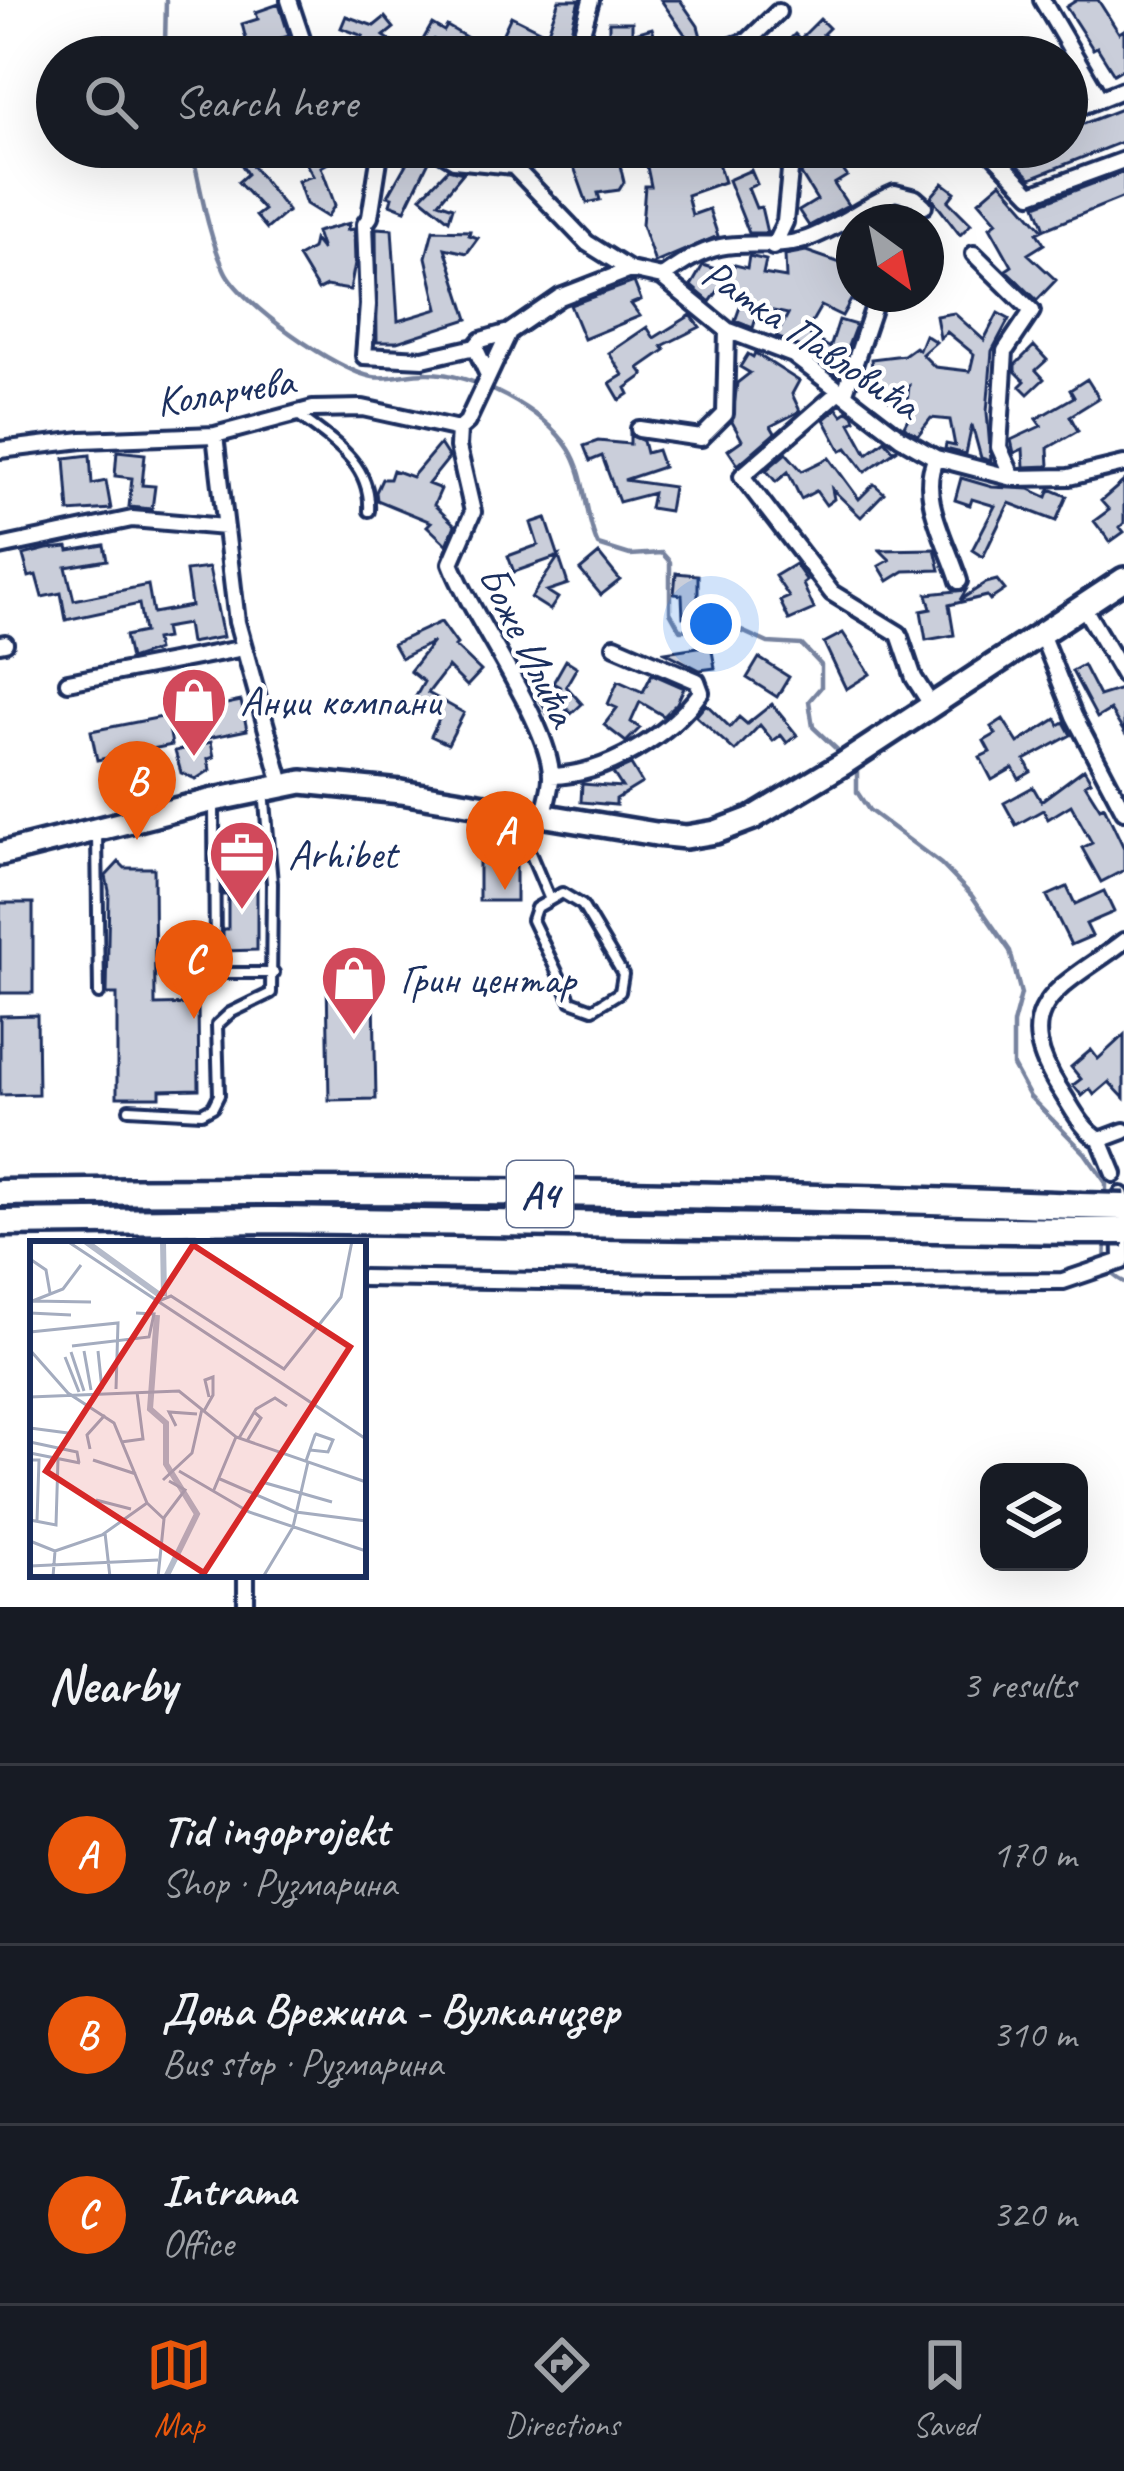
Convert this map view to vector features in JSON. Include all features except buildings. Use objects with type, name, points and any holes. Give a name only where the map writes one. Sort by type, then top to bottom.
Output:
[{"type":"highway","name":"A4","points":[[0,1193],[698,1196],[1078,1218],[1124,1231]]},
{"type":"highway","name":"A4","points":[[0,1223],[1078,1218],[1122,1201]]},
{"type":"main road","points":[[0,854],[273,787],[344,784],[686,837],[716,832],[753,818],[1084,608],[1120,590]]},
{"type":"street","points":[[290,0],[301,36]]},
{"type":"street","points":[[580,36],[591,0]]},
{"type":"street","points":[[1042,0],[1063,36]]},
{"type":"street","points":[[753,36],[778,12]]},
{"type":"street","points":[[1088,79],[1100,99]]},
{"type":"street","points":[[1088,104],[1124,89]]},
{"type":"street","points":[[1001,168],[1031,194],[1124,160]]},
{"type":"street","points":[[377,168],[370,218],[365,224],[368,305],[364,356],[423,359],[475,347],[495,333],[509,332]]},
{"type":"street","name":"Ратка Павловића","points":[[515,168],[587,243],[630,270],[662,277],[728,330],[793,356],[901,438],[936,458],[1013,478],[1069,478],[1124,464]]},
{"type":"street","points":[[773,247],[785,222],[790,168]]},
{"type":"street","points":[[876,204],[895,193],[922,204]]},
{"type":"street","points":[[662,277],[688,259],[724,246],[773,247],[836,227]]},
{"type":"street","points":[[974,254],[1032,311],[1005,351],[999,447],[1013,478]]},
{"type":"street","points":[[459,429],[476,404],[509,332],[560,297],[630,270]]},
{"type":"street","points":[[872,312],[843,391],[742,476],[832,593],[898,634],[914,677],[932,706]]},
{"type":"street","points":[[639,429],[701,438],[725,414],[728,330]]},
{"type":"street","points":[[475,347],[488,375]]},
{"type":"street","name":"Коларчева","points":[[0,450],[82,440],[215,435],[313,409],[364,408],[459,429]]},
{"type":"street","name":"Боже Илића","points":[[459,429],[458,448],[473,512],[451,562],[487,638],[538,727],[551,776],[534,813]]},
{"type":"street","points":[[215,435],[234,603],[273,787]]},
{"type":"street","points":[[936,458],[928,473],[932,502],[959,581]]},
{"type":"street","points":[[0,547],[132,519],[225,527]]},
{"type":"street","points":[[1084,608],[1124,676]]},
{"type":"street","points":[[1042,636],[1074,716],[1124,811]]},
{"type":"street","points":[[551,776],[574,776],[634,749],[659,733],[701,692],[697,681],[615,646]]},
{"type":"street","points":[[68,682],[244,648]]},
{"type":"street","points":[[1114,1174],[1100,1140],[1085,1129],[1048,1072],[1040,1018],[1056,989],[1124,941]]},
{"type":"street","points":[[1100,1140],[1124,1131]]},
{"type":"street","points":[[366,1278],[1053,1282],[1122,1262],[1122,1201]]},
{"type":"lane","points":[[296,413],[361,468],[370,491],[369,511]]},
{"type":"lane","points":[[128,1109],[202,1113],[213,1107],[219,1095],[217,1025],[230,1013],[272,993],[273,787]]},
{"type":"lane","points":[[214,800],[215,962],[226,973],[274,973]]},
{"type":"lane","points":[[534,813],[525,841],[550,900]]},
{"type":"lane","points":[[97,829],[99,994]]},
{"type":"lane","points":[[562,893],[582,905],[623,974],[620,992],[593,1009],[571,1001],[532,920],[536,908],[550,900],[562,893]]},
{"type":"waterway","points":[[165,36],[166,0]]},
{"type":"waterway","points":[[196,168],[225,271],[250,300],[315,350],[357,372],[380,378],[428,373],[465,379],[506,396],[543,421],[575,460],[598,545],[630,555],[662,553],[670,562],[670,612],[680,630],[735,628],[768,643],[802,645],[821,665],[821,687],[809,701],[813,727],[845,757]]},
{"type":"waterway","points":[[853,765],[857,792],[869,810],[941,864],[972,896],[1010,951],[1021,994],[1013,1024],[1013,1066],[1030,1097],[1085,1153],[1106,1183],[1106,1198]]},
{"type":"waterway","points":[[1106,1239],[1108,1269],[1124,1282]]},
{"type":"place","name":"Анџи компани","points":[[194,759]]},
{"type":"place","name":"Доња Врежина - Вулканизер","points":[[137,840]]},
{"type":"place","name":"Tid ingoprojekt","points":[[505,890]]},
{"type":"place","name":"Arhibet","points":[[242,912]]},
{"type":"place","name":"Intrama","points":[[194,1019]]},
{"type":"place","name":"Грин центар","points":[[354,1037]]}]
